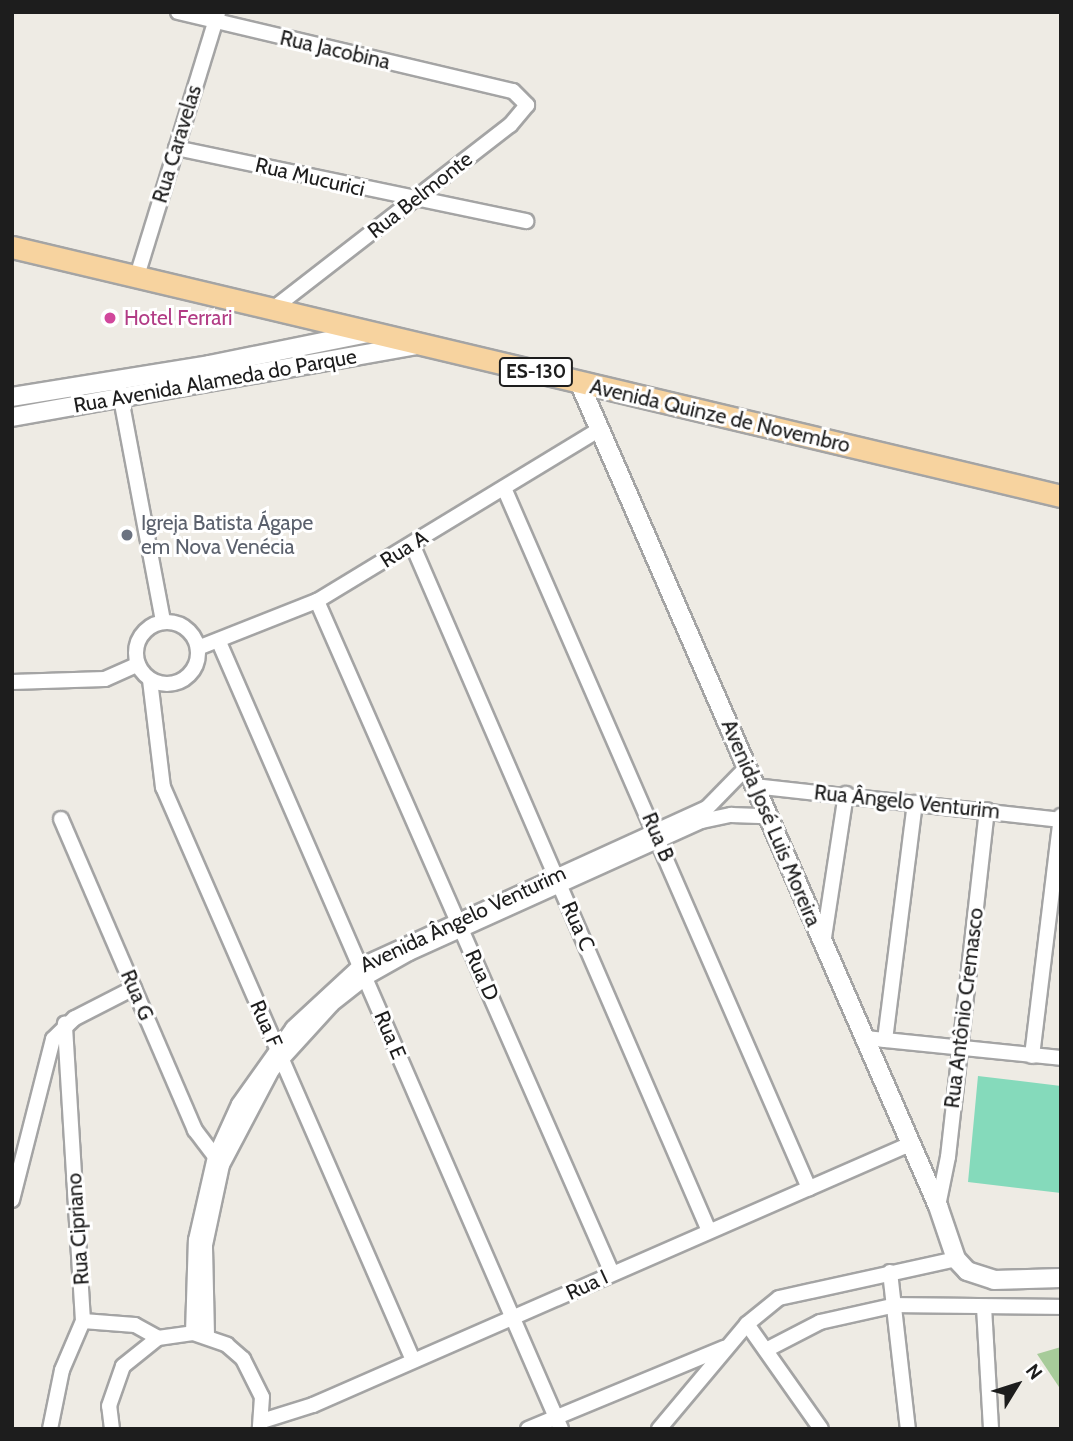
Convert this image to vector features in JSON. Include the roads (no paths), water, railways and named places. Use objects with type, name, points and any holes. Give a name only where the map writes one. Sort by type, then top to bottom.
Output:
[{"type":"main road","name":"Avenida Quinze de Novembro","points":[[12,247],[1061,496]]},
{"type":"street","name":"Rua Jacobina","points":[[178,12],[217,17],[492,86]]},
{"type":"street","name":"Rua Caravelas","points":[[137,276],[217,17]]},
{"type":"street","name":"Rua Belmonte","points":[[274,308],[415,201],[526,110],[521,94],[492,86]]},
{"type":"street","name":"Rua Mucurici","points":[[176,148],[415,201],[526,221]]},
{"type":"street","points":[[12,397],[119,389],[369,332]]},
{"type":"street","name":"Rua Avenida Alameda do Parque","points":[[12,417],[119,389],[419,344]]},
{"type":"street","name":"Avenida José Luis Moreira","points":[[579,382],[938,1206],[958,1262]]},
{"type":"street","points":[[119,389],[163,621]]},
{"type":"street","name":"Rua A","points":[[198,648],[219,642],[317,601],[600,429]]},
{"type":"street","name":"Rua B","points":[[504,488],[658,836],[809,1188]]},
{"type":"street","name":"Rua C","points":[[412,544],[709,1231]]},
{"type":"street","name":"Rua D","points":[[317,601],[612,1273]]},
{"type":"street","points":[[163,621],[189,631],[198,648],[195,668],[181,681],[150,680],[138,664],[136,652],[143,633],[163,621]]},
{"type":"street","name":"Rua E","points":[[219,642],[559,1423]]},
{"type":"street","points":[[12,682],[105,679],[138,664]]},
{"type":"street","name":"Rua F","points":[[150,680],[163,787],[413,1360]]},
{"type":"street","name":"Avenida Ângelo Venturim","points":[[200,1335],[196,1240],[218,1161],[239,1104],[278,1052],[363,972],[459,924],[658,836],[707,808],[746,768]]},
{"type":"street","name":"Rua Ângelo Venturim","points":[[754,786],[1061,818]]},
{"type":"street","points":[[823,944],[846,794]]},
{"type":"street","points":[[885,1040],[915,803]]},
{"type":"street","name":"Rua Antônio Cremasco","points":[[938,1206],[987,810]]},
{"type":"street","name":"Avenida Ângelo Venturim","points":[[658,836],[715,817],[766,816]]},
{"type":"street","points":[[1032,1056],[1061,818]]},
{"type":"street","name":"Rua G","points":[[61,819],[195,1130],[218,1161]]},
{"type":"street","points":[[12,1200],[47,1057],[65,1024],[134,988]]},
{"type":"street","name":"Rua Cipriano","points":[[50,1429],[62,1370],[83,1321],[65,1024]]},
{"type":"street","points":[[865,1038],[1061,1058]]},
{"type":"street","name":"Rua I","points":[[261,1425],[513,1319],[612,1273],[910,1144]]},
{"type":"street","points":[[659,1429],[725,1347],[762,1308],[795,1291],[958,1262],[994,1280],[1059,1278]]},
{"type":"street","points":[[890,1272],[897,1305],[908,1429]]},
{"type":"street","points":[[766,1350],[820,1322],[897,1305],[1061,1307]]},
{"type":"street","points":[[984,1307],[991,1429]]},
{"type":"street","points":[[83,1321],[135,1325],[158,1338],[200,1335],[227,1345],[255,1377],[261,1425]]},
{"type":"street","points":[[747,1324],[821,1429]]},
{"type":"street","points":[[112,1429],[109,1406],[123,1366],[158,1338]]},
{"type":"street","points":[[528,1429],[559,1423],[725,1347]]},
{"type":"place","name":"Hotel Ferrari","points":[[110,318]]},
{"type":"place","name":"Igreja Batista Ágape em Nova Venécia","points":[[127,535]]}]
